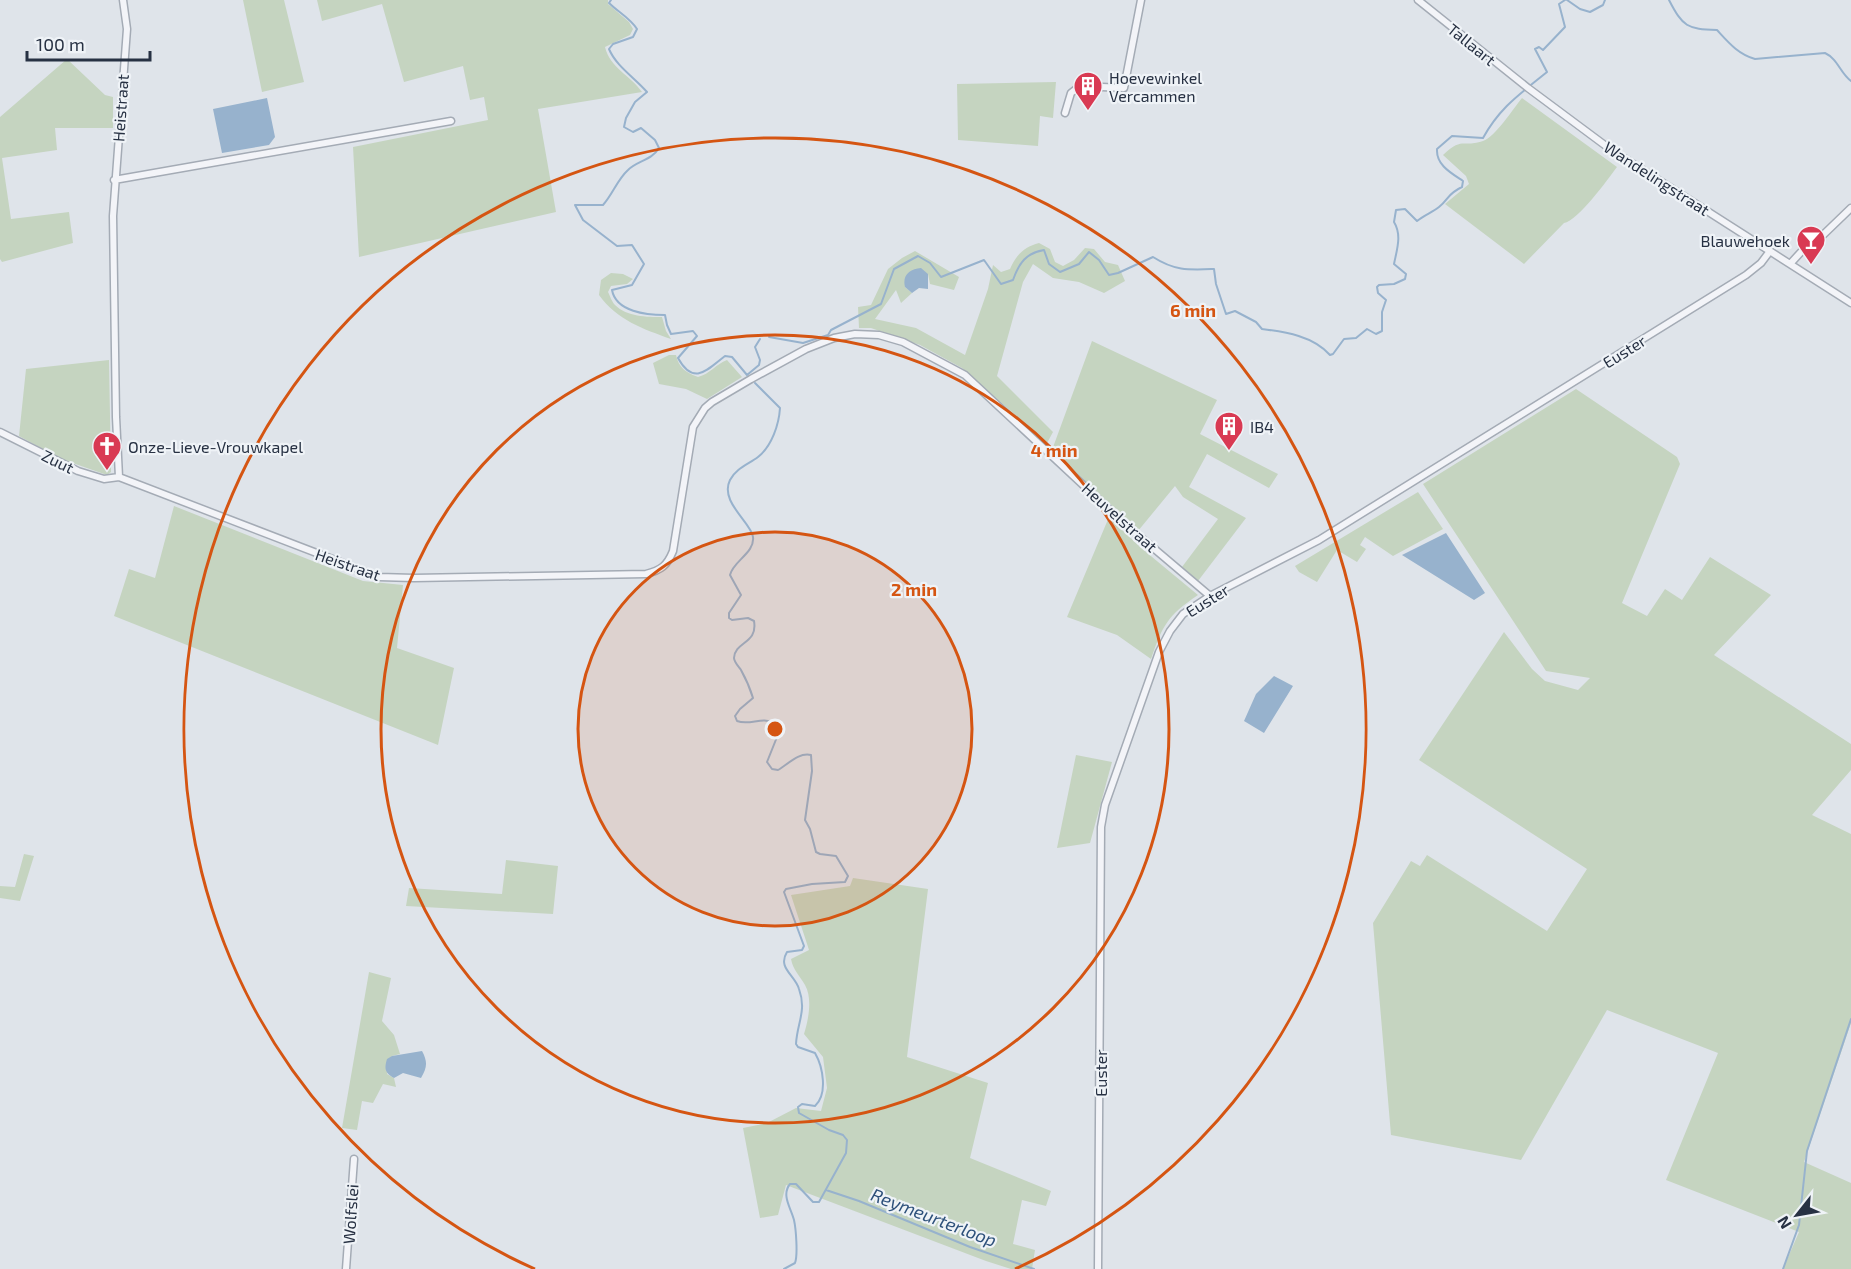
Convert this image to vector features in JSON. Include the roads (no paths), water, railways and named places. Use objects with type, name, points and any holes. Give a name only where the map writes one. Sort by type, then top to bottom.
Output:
[{"type":"street","name":"Heistraat","points":[[123,0],[126,28],[113,216],[119,477],[379,576],[414,578],[646,574],[661,570],[669,562],[673,551],[693,427],[699,416],[712,402],[751,379]]},
{"type":"street","points":[[1065,113],[1071,93],[1080,86],[1124,88],[1141,0]]},
{"type":"street","name":"Tallaart","points":[[1418,0],[1527,88]]},
{"type":"street","name":"Wandelingstraat","points":[[1527,88],[1610,149],[1851,303]]},
{"type":"street","points":[[114,180],[451,121]]},
{"type":"street","points":[[1791,264],[1801,252],[1824,235],[1851,208]]},
{"type":"street","name":"Euster","points":[[1098,1269],[1101,827],[1105,806],[1159,652],[1170,631],[1183,614],[1210,596],[1319,540],[1746,275],[1761,263],[1770,251]]},
{"type":"street","name":"Heuvelstraat","points":[[751,379],[806,349],[834,338],[855,334],[879,335],[926,352],[965,375],[1125,524],[1210,596]]},
{"type":"street","name":"Zuut","points":[[0,432],[78,471],[104,479],[119,477]]},
{"type":"street","name":"Wolfslei","points":[[346,1269],[354,1159]]},
{"type":"water","points":[[267,98],[275,137],[269,145],[222,153],[213,109]]},
{"type":"water","points":[[921,268],[928,274],[928,289],[919,288],[912,293],[905,287],[906,276],[910,271]]},
{"type":"water","points":[[1446,533],[1485,593],[1474,600],[1402,555]]},
{"type":"water","points":[[1274,676],[1293,686],[1264,733],[1244,721],[1256,694]]},
{"type":"water","points":[[422,1051],[426,1065],[421,1078],[403,1073],[394,1078],[387,1072],[387,1059],[392,1056]]},
{"type":"waterway","points":[[611,0],[609,3],[637,29],[633,37],[613,44],[609,49],[621,66],[647,92],[635,102],[624,127],[633,132],[641,128],[655,140],[659,148],[628,170],[603,205],[575,205],[583,220],[617,246],[632,245],[644,264],[632,285],[612,290],[615,297],[619,303],[633,311],[665,315],[671,334],[693,331],[697,336],[678,358],[684,367],[695,374],[707,370],[725,356],[732,357],[747,375],[759,365],[760,360],[755,347],[760,339]]},
{"type":"waterway","points":[[769,337],[803,343],[828,335],[831,330],[881,304],[894,269],[918,256],[930,263],[941,277],[984,260],[1001,284],[1013,280],[1028,256],[1044,250],[1049,264],[1060,272],[1079,264],[1089,252],[1099,260],[1109,275],[1153,257],[1182,269],[1214,269],[1216,284],[1226,314],[1235,311],[1256,322],[1262,329],[1299,336],[1316,343],[1330,355],[1333,354],[1344,339],[1356,338],[1367,329],[1376,334],[1382,331],[1382,312],[1386,300],[1378,293],[1377,287],[1394,284],[1405,279],[1406,274],[1394,264],[1398,242],[1398,232],[1394,222],[1396,210],[1405,209],[1417,221],[1439,207],[1451,194],[1462,187],[1463,181],[1449,172],[1439,160],[1437,149],[1452,136],[1483,138],[1504,109],[1547,72],[1535,49],[1539,47],[1543,50],[1565,27],[1559,4],[1565,0]]},
{"type":"waterway","points":[[1567,0],[1580,9],[1590,12],[1603,5],[1605,0]]},
{"type":"waterway","points":[[1669,0],[1678,16],[1687,25],[1699,29],[1717,30],[1734,48],[1749,57],[1755,59],[1825,53],[1851,81]]},
{"type":"waterway","points":[[755,383],[780,408],[771,441],[758,457],[736,472],[728,488],[732,504],[753,537],[751,548],[735,565],[730,575],[741,595],[729,613],[729,618],[732,620],[748,618],[754,621],[753,634],[738,648],[734,658],[753,698],[735,716],[737,721],[742,722],[765,720],[774,723],[777,737],[767,762],[772,769],[778,770],[802,755],[811,755],[812,771],[805,820],[810,829],[816,852],[836,856],[848,876],[845,882],[812,884],[786,889],[784,892],[804,946],[802,950],[787,952],[784,958],[785,967],[797,984],[802,1004],[796,1044],[798,1047],[815,1053],[823,1080],[822,1095],[819,1101],[815,1106],[802,1104],[798,1107],[799,1113],[843,1135],[847,1140],[846,1153],[819,1202],[813,1202],[796,1184],[790,1184],[787,1188],[786,1193],[795,1224],[796,1254],[795,1263],[784,1269]]},
{"type":"waterway","name":"Reymeurterloop","points":[[1783,1269],[1799,1225],[1807,1151],[1851,1019]]},
{"type":"waterway","name":"Reymeurterloop","points":[[826,1190],[859,1201],[970,1247],[1034,1269]]},
{"type":"place","name":"Hoevewinkel Vercammen","points":[[1088,112]]},
{"type":"place","name":"Blauwehoek","points":[[1811,266]]},
{"type":"place","name":"IB4","points":[[1229,452]]},
{"type":"place","name":"Onze-Lieve-Vrouwkapel","points":[[107,472]]}]
